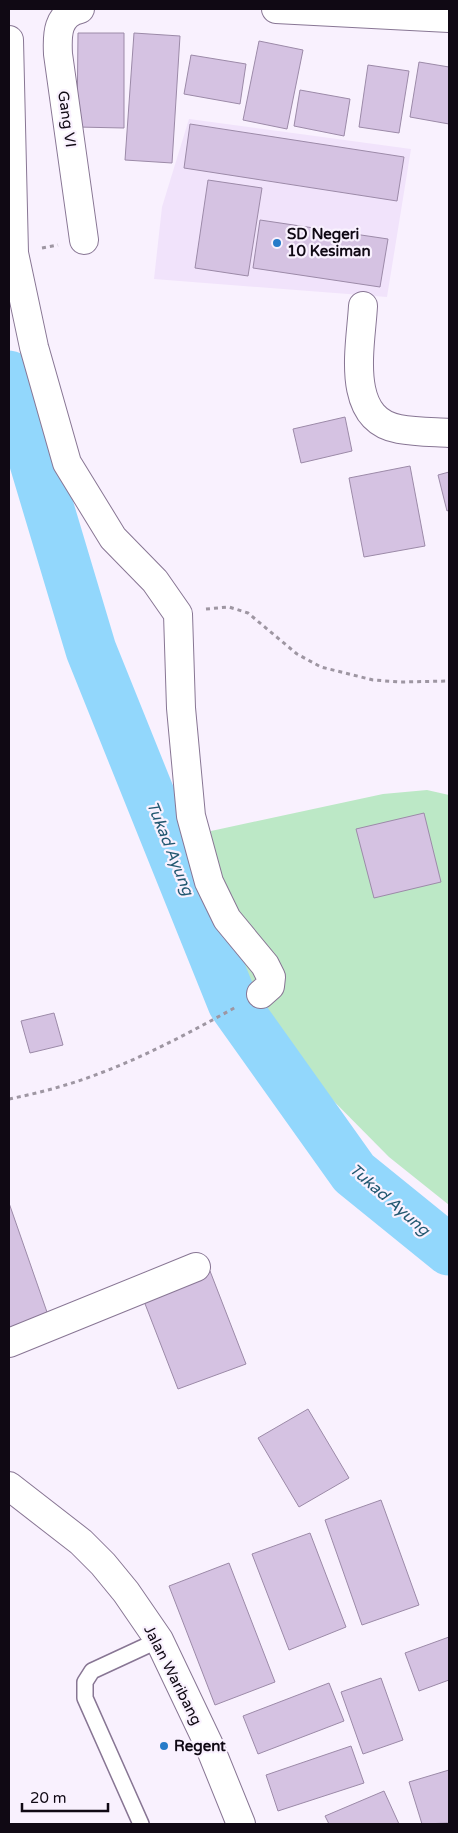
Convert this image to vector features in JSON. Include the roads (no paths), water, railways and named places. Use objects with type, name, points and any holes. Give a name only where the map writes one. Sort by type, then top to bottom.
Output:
[{"type":"street","name":"Gang VI","points":[[80,9],[74,10],[63,19],[57,32],[58,54],[84,240]]},
{"type":"street","points":[[276,9],[449,18]]},
{"type":"street","points":[[9,40],[14,253],[34,347],[67,463],[113,538],[155,581],[178,614],[181,708],[190,816],[209,882],[227,919],[265,965],[272,977],[270,986],[261,994]]},
{"type":"street","points":[[363,306],[359,378],[362,396],[368,410],[382,422],[398,429],[449,433]]},
{"type":"street","points":[[9,1344],[196,1267]]},
{"type":"street","name":"Jalan Waribang","points":[[9,1486],[81,1542],[103,1564],[126,1592],[156,1642],[209,1745],[241,1824]]},
{"type":"lane","points":[[141,1824],[85,1698],[85,1682],[92,1671],[156,1642]]},
{"type":"waterway","name":"Tukad Ayung","points":[[9,376],[91,650],[233,1003],[354,1173],[449,1250]]},
{"type":"place","name":"SD Negeri 10 Kesiman","points":[[277,243]]},
{"type":"place","name":"Regent","points":[[164,1746]]}]
